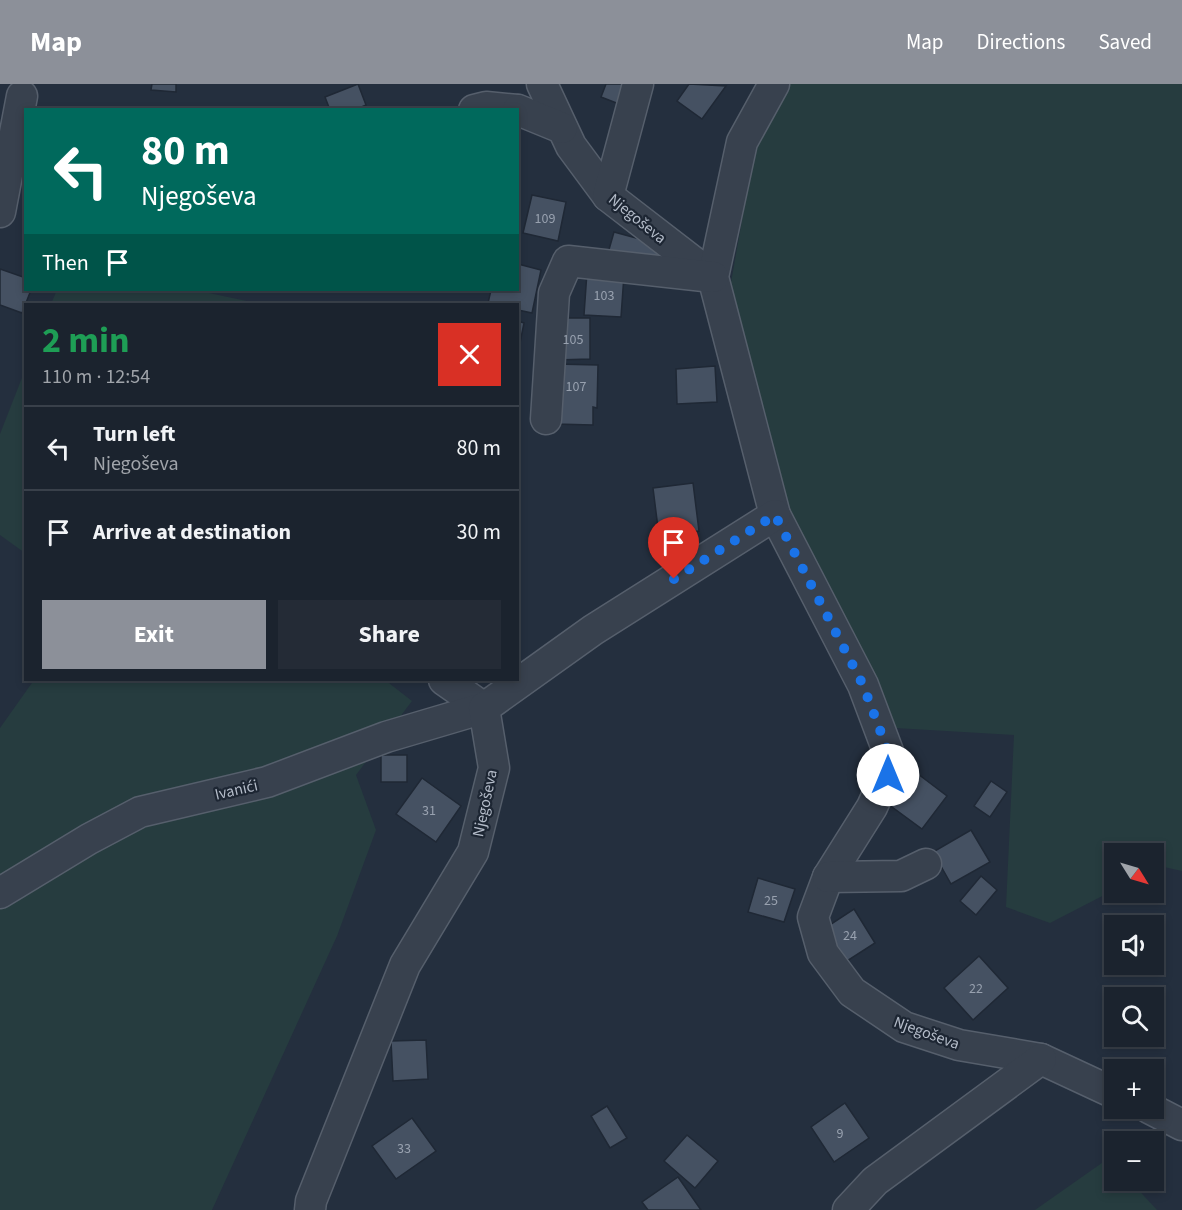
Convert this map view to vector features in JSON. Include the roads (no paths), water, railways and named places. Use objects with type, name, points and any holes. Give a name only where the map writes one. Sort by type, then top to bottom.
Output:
[{"type":"street","name":"Njegoševa","points":[[542,84],[571,146],[608,196],[713,277]]},
{"type":"street","points":[[608,196],[638,84]]},
{"type":"street","name":"Njegoševa","points":[[774,84],[742,142],[713,277],[775,515],[863,685],[892,762],[872,807],[828,877],[813,917],[823,953],[852,992],[897,1023],[959,1045],[1041,1059],[1104,1088]]},
{"type":"street","points":[[0,118],[26,90]]},
{"type":"street","points":[[0,212],[26,90]]},
{"type":"street","points":[[519,111],[562,128]]},
{"type":"street","points":[[546,419],[554,293],[568,261],[713,277]]},
{"type":"street","points":[[445,681],[484,708],[593,630],[775,515]]},
{"type":"street","name":"Njegoševa","points":[[310,1210],[311,1201],[405,965],[472,852],[494,768],[484,708]]},
{"type":"street","name":"Ivanići","points":[[0,893],[89,839],[140,812],[267,782],[386,737],[484,708]]},
{"type":"street","points":[[828,877],[901,876],[926,864]]},
{"type":"street","points":[[848,1210],[875,1181],[1041,1059]]},
{"type":"street","points":[[1164,1116],[1182,1125]]}]
